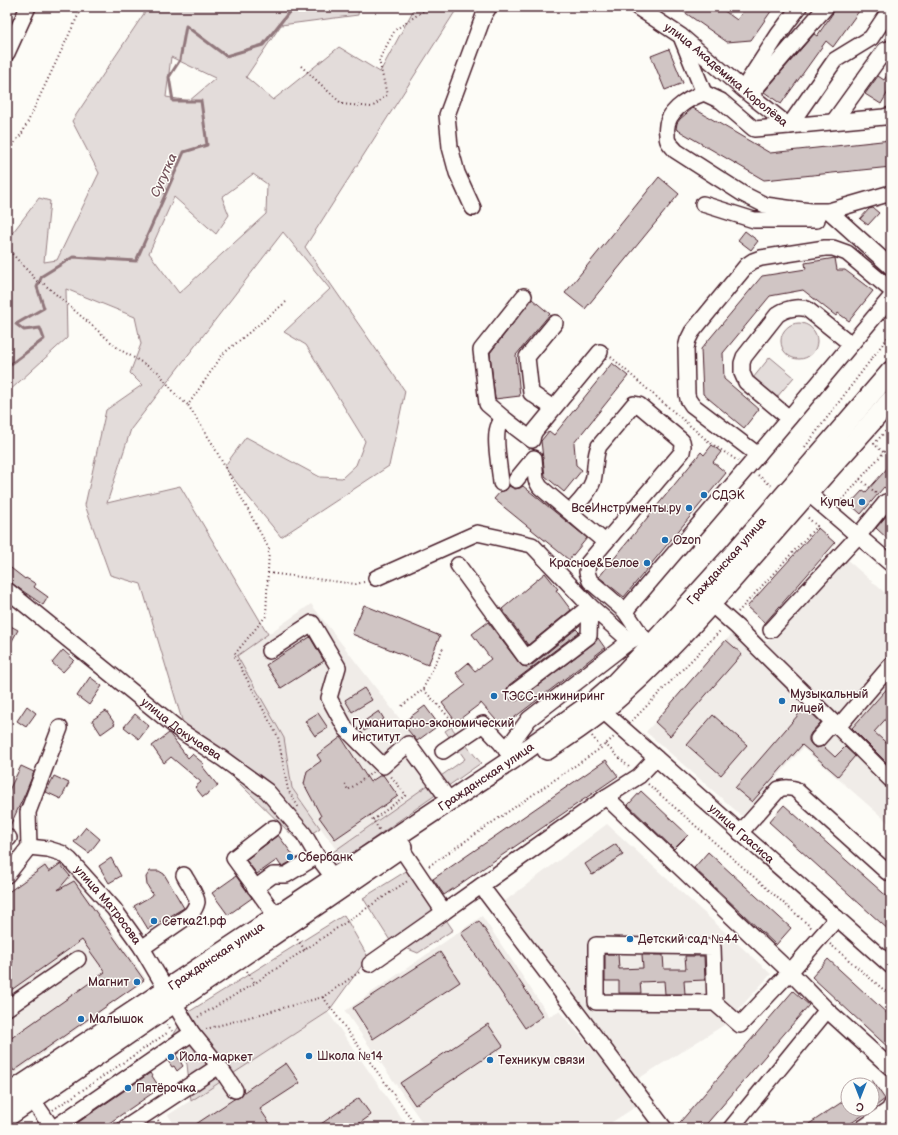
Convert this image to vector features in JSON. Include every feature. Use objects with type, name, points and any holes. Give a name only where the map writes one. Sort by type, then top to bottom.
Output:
[{"type":"main road","name":"Гражданская улица","points":[[7,1117],[276,916],[449,800],[509,754],[598,706],[664,656],[711,604],[891,372]]},
{"type":"main road","name":"Гражданская улица","points":[[9,1088],[170,996],[400,848],[571,734],[598,706],[640,640],[801,488],[891,400]]},
{"type":"street","points":[[7,53],[28,7]]},
{"type":"street","points":[[473,208],[457,173],[450,147],[447,115],[484,14],[489,7]]},
{"type":"street","name":"улица Академика Королёва","points":[[637,7],[681,36],[789,126],[884,117],[891,115]]},
{"type":"street","points":[[747,92],[778,35],[799,7]]},
{"type":"street","points":[[747,92],[791,47],[826,7]]},
{"type":"street","points":[[681,36],[704,93],[721,101],[754,129],[789,126],[835,60],[871,38],[891,8]]},
{"type":"street","points":[[834,122],[885,50],[891,48]]},
{"type":"street","points":[[704,93],[695,96],[676,109],[668,120],[666,131],[668,141],[676,150],[742,194],[765,204],[794,210],[834,215],[891,267]]},
{"type":"street","points":[[703,204],[754,220],[834,215],[891,193]]},
{"type":"street","points":[[758,455],[692,406],[689,402],[686,394],[686,348],[692,332],[747,265],[761,258],[833,248],[847,253],[891,290]]},
{"type":"street","points":[[524,296],[481,350],[487,404],[532,440]]},
{"type":"street","points":[[625,611],[891,297]]},
{"type":"street","points":[[789,418],[746,382],[742,373],[742,363],[744,357],[777,315],[780,312],[787,310],[801,308],[806,309],[851,344]]},
{"type":"street","points":[[553,408],[531,393],[527,357],[555,323]]},
{"type":"street","points":[[600,352],[553,408],[534,433],[532,440],[536,480],[538,485],[605,542]]},
{"type":"street","points":[[570,512],[591,486],[599,446],[632,406],[636,404],[640,405],[682,440],[682,452],[588,563],[587,568],[590,581],[625,611],[640,640]]},
{"type":"street","points":[[501,483],[497,435],[499,424],[507,421]]},
{"type":"street","points":[[516,480],[534,458]]},
{"type":"street","points":[[801,488],[891,564]]},
{"type":"street","points":[[771,630],[889,501]]},
{"type":"street","points":[[376,578],[477,533],[532,545],[590,606],[640,640]]},
{"type":"street","points":[[458,565],[526,658],[590,606]]},
{"type":"street","name":"улица Докучаева","points":[[9,597],[182,732],[267,791],[304,834],[317,856],[333,878]]},
{"type":"street","points":[[711,604],[891,780]]},
{"type":"street","points":[[515,692],[589,636],[590,606]]},
{"type":"street","points":[[269,651],[312,623],[338,667],[329,698],[346,729],[383,766],[408,744],[449,800]]},
{"type":"street","points":[[444,751],[483,724],[509,754],[529,719],[640,640]]},
{"type":"street","points":[[818,739],[835,724],[891,665]]},
{"type":"street","name":"улица Грасиса","points":[[598,706],[656,758],[689,778],[740,832],[837,918],[888,959]]},
{"type":"street","points":[[7,875],[29,847],[28,812],[60,728]]},
{"type":"street","points":[[370,964],[606,797],[639,776],[656,758]]},
{"type":"street","points":[[740,832],[779,789],[786,787],[795,789],[887,872],[891,873]]},
{"type":"street","points":[[606,797],[790,972],[827,1010],[891,1068]]},
{"type":"street","points":[[273,828],[234,858],[276,916]]},
{"type":"street","name":"улица Матросова","points":[[29,847],[48,849],[61,853],[70,860],[114,909],[142,948],[189,1029],[219,1066],[235,1090]]},
{"type":"street","points":[[400,848],[444,912]]},
{"type":"street","points":[[255,888],[273,875],[286,875],[317,856]]},
{"type":"street","points":[[142,948],[191,914],[195,909],[197,902],[196,897],[184,875]]},
{"type":"street","points":[[480,886],[664,1128]]},
{"type":"street","points":[[715,1003],[713,947],[596,945],[596,1002],[715,1003],[740,1025],[790,972],[837,918]]},
{"type":"street","points":[[7,1008],[78,959]]},
{"type":"street","points":[[731,1128],[827,1010]]},
{"type":"street","points":[[32,1099],[50,1124],[189,1029]]},
{"type":"street","points":[[125,1128],[219,1066]]},
{"type":"street","points":[[863,1128],[890,1110]]},
{"type":"path","points":[[7,152],[23,132],[82,7]]},
{"type":"path","points":[[301,66],[342,104],[372,107],[387,95],[379,60],[395,30],[429,7]]},
{"type":"path","points":[[7,248],[37,281],[44,284],[119,349],[158,372],[177,396],[188,405],[200,424]]},
{"type":"path","points":[[188,405],[223,354],[286,302]]},
{"type":"path","points":[[600,352],[604,351],[710,442],[747,467],[774,488]]},
{"type":"path","points":[[883,452],[874,444],[891,425]]},
{"type":"path","points":[[835,508],[891,444]]},
{"type":"path","points":[[860,479],[889,501]]},
{"type":"path","points":[[189,1029],[418,874],[601,748],[624,730],[729,622],[817,526],[801,512]]},
{"type":"path","points":[[268,573],[356,584],[376,578]]},
{"type":"path","points":[[402,706],[423,689],[443,648]]},
{"type":"path","points":[[423,689],[466,735]]},
{"type":"path","points":[[605,744],[639,776],[891,996]]},
{"type":"path","points":[[345,784],[348,790],[383,766],[406,795],[372,820]]},
{"type":"path","points":[[370,815],[380,832]]},
{"type":"path","points":[[295,936],[305,950]]},
{"type":"path","points":[[27,1128],[50,1124],[163,1036],[323,997],[370,964]]},
{"type":"path","points":[[246,969],[255,983]]},
{"type":"path","points":[[323,997],[418,1128]]},
{"type":"shaded area","points":[[147,7],[359,7],[358,15],[281,25],[246,77],[273,100],[339,47],[380,72],[415,7],[458,7],[305,247],[405,391],[389,466],[281,537],[224,467],[246,437],[320,477],[342,478],[356,465],[365,441],[306,345],[284,332],[330,289],[283,232],[131,429],[107,503],[180,486],[268,634],[237,656],[284,738],[292,788],[320,828],[299,842],[185,730],[141,584],[110,575],[85,505],[106,410],[142,385],[130,373],[141,344],[135,317],[66,289],[67,338],[7,393],[7,240],[39,198],[50,201],[44,262],[57,260],[99,173],[72,121]],"holes":[[[171,57],[215,78],[216,78],[189,101],[166,97]],[[253,174],[267,184],[266,214],[179,293],[149,253],[174,197],[216,234],[229,215],[222,197]]]},
{"type":"shaded area","points":[[802,323],[812,328],[816,334],[816,348],[812,354],[806,358],[796,359],[786,354],[782,348],[781,338],[786,328],[792,324]]},
{"type":"shaded area","points":[[770,357],[794,377],[777,397],[753,378]]},
{"type":"shaded area","name":"Музыкальный лицей","points":[[845,558],[891,598],[891,825],[803,748],[742,816],[646,732],[742,622],[767,642]]},
{"type":"shaded area","name":"Гуманитарно-экономический институт","points":[[311,604],[447,780],[340,855],[292,788],[284,738],[237,656]]},
{"type":"shaded area","points":[[451,727],[481,763],[340,862],[333,852],[465,759],[445,731]]},
{"type":"shaded area","name":"Детский сад №44","points":[[607,824],[771,974],[724,1025],[636,1080],[501,904]]},
{"type":"shaded area","points":[[63,862],[146,979],[7,1080],[7,891],[9,892],[44,863]]},
{"type":"shaded area","points":[[411,868],[453,930],[418,953],[391,942],[363,898]]},
{"type":"shaded area","points":[[344,915],[368,957],[328,1012],[191,1101],[187,1064],[171,1039],[187,1013]]},
{"type":"shaded area","name":"Техникум связи","points":[[482,916],[549,1016],[559,1011],[640,1104],[603,1128],[426,1128],[345,1011]]},
{"type":"shaded area","name":"Школа №14","points":[[328,1012],[408,1128],[177,1128],[168,1115]]},
{"type":"building","points":[[677,7],[719,7],[737,20],[746,7],[774,7],[751,40],[727,42]]},
{"type":"building","points":[[837,7],[862,7],[833,47],[826,41],[781,104],[764,92],[814,34],[817,36]]},
{"type":"building","points":[[669,49],[683,83],[665,90],[651,56]]},
{"type":"building","points":[[891,69],[891,87],[881,104],[865,94],[878,76],[884,80]]},
{"type":"building","points":[[693,108],[770,153],[891,140],[891,167],[764,180],[676,129],[677,123],[680,119]]},
{"type":"building","points":[[659,177],[679,194],[585,309],[565,293]]},
{"type":"building","points":[[873,208],[879,213],[868,225],[860,219],[869,209]]},
{"type":"building","points":[[745,231],[758,241],[751,250],[738,240]]},
{"type":"building","points":[[835,258],[837,270],[845,270],[873,291],[849,321],[838,313],[836,316],[803,290],[770,296],[723,353],[724,379],[759,409],[744,428],[703,394],[701,349],[762,276],[806,269],[805,263]]},
{"type":"building","points":[[532,299],[550,314],[516,355],[520,396],[495,399],[490,353]]},
{"type":"building","points":[[612,363],[628,376],[574,443],[576,465],[582,470],[564,492],[545,476],[541,441],[549,431],[554,435]]},
{"type":"building","points":[[712,445],[721,452],[713,462],[726,473],[624,597],[599,577],[701,452],[704,455]]},
{"type":"building","points":[[891,464],[891,493],[884,487],[861,514],[850,504],[863,490],[866,492]]},
{"type":"building","points":[[509,486],[515,489],[523,486],[587,538],[569,560],[494,499],[500,492],[506,490]]},
{"type":"building","points":[[888,514],[891,515],[891,542],[876,528]]},
{"type":"building","points":[[818,528],[835,543],[765,623],[747,607]]},
{"type":"building","points":[[7,565],[25,579],[26,578],[36,584],[34,587],[48,597],[43,605],[7,580]]},
{"type":"building","points":[[545,573],[558,589],[556,590],[571,610],[528,645],[502,609]]},
{"type":"building","points":[[364,605],[440,636],[428,665],[352,634]]},
{"type":"building","points":[[488,622],[519,663],[522,666],[527,667],[532,665],[576,629],[579,632],[509,685],[506,693],[508,698],[516,701],[594,643],[598,638],[605,648],[502,727],[481,703],[456,722],[442,703],[466,685],[456,673],[468,663],[475,671],[491,659],[472,634]]},
{"type":"building","points":[[7,624],[18,630],[7,650]]},
{"type":"building","points":[[310,637],[324,661],[281,688],[266,665]]},
{"type":"building","points":[[726,640],[742,654],[670,736],[655,722]]},
{"type":"building","points":[[63,650],[74,660],[63,672],[52,663]]},
{"type":"building","points":[[90,677],[102,686],[89,705],[77,696]]},
{"type":"building","points":[[891,684],[891,713],[874,732],[891,747],[891,767],[852,728]]},
{"type":"building","points":[[364,688],[372,700],[352,712],[345,700]]},
{"type":"building","points":[[27,706],[36,713],[26,727],[17,721]]},
{"type":"building","points":[[425,706],[439,725],[417,741],[402,723]]},
{"type":"building","points":[[805,707],[821,722],[809,737],[809,741],[812,745],[817,748],[823,746],[835,757],[845,747],[855,756],[838,776],[802,745],[752,802],[735,788]]},
{"type":"building","points":[[106,711],[115,724],[101,734],[92,720]]},
{"type":"building","points":[[379,711],[384,719],[364,731],[360,724]]},
{"type":"building","points":[[318,713],[328,728],[315,736],[305,721]]},
{"type":"building","points":[[135,714],[149,726],[139,739],[124,727]]},
{"type":"building","points":[[713,715],[747,745],[721,775],[687,745]]},
{"type":"building","points":[[169,733],[188,758],[192,754],[204,764],[202,766],[218,786],[203,797],[195,787],[201,782],[171,757],[164,763],[152,746]]},
{"type":"building","points":[[341,737],[370,782],[383,775],[398,796],[335,839],[319,817],[321,816],[304,784],[307,771],[321,761],[317,755]]},
{"type":"building","points":[[606,760],[618,776],[444,895],[433,879]]},
{"type":"building","points":[[21,766],[34,772],[9,828],[7,828],[7,794]]},
{"type":"building","points":[[54,776],[69,783],[61,799],[46,792]]},
{"type":"building","points":[[641,791],[688,835],[674,849],[628,805]]},
{"type":"building","points":[[784,805],[891,900],[891,932],[769,822]]},
{"type":"building","points":[[86,827],[100,839],[89,853],[74,842]]},
{"type":"building","points":[[278,835],[296,859],[283,866],[281,866],[277,860],[257,874],[246,860]]},
{"type":"building","points":[[616,844],[623,855],[592,875],[585,864]]},
{"type":"building","points":[[708,852],[791,928],[776,945],[694,868]]},
{"type":"building","points":[[111,858],[121,876],[109,883],[99,866]]},
{"type":"building","points":[[60,864],[70,876],[58,890],[74,881],[144,980],[14,1071],[7,1061],[7,1041],[105,972],[82,940],[7,993],[7,966],[13,962],[7,953],[7,893],[45,866],[49,872]]},
{"type":"building","points":[[150,871],[159,871],[164,874],[184,908],[148,929],[134,906],[153,895],[147,885],[146,877]]},
{"type":"building","points":[[236,876],[252,898],[228,915],[212,893]]},
{"type":"building","points":[[479,921],[543,1016],[525,1028],[461,933]]},
{"type":"building","points":[[440,952],[460,982],[373,1039],[353,1008]]},
{"type":"building","points":[[605,954],[618,954],[619,969],[643,968],[642,955],[663,955],[664,969],[686,969],[685,956],[704,956],[705,980],[684,981],[685,994],[665,994],[664,981],[640,982],[641,993],[619,993],[619,981],[605,981]]},
{"type":"building","points":[[828,959],[891,1017],[891,1050],[812,977]]},
{"type":"building","points":[[793,991],[809,1005],[703,1128],[675,1128]]},
{"type":"building","points":[[488,1024],[503,1046],[415,1105],[400,1083]]},
{"type":"building","points":[[176,1055],[183,1066],[177,1071],[168,1061]]},
{"type":"building","points":[[286,1063],[300,1083],[260,1109],[273,1128],[241,1128],[238,1124],[232,1128],[190,1128],[234,1099],[240,1097],[244,1092]]},
{"type":"building","points":[[150,1073],[160,1088],[102,1128],[70,1128]]},
{"type":"building","points":[[880,1092],[885,1099],[880,1103]]},
{"type":"building","points":[[359,1098],[371,1115],[353,1128],[315,1128]]},
{"type":"building","points":[[840,1103],[840,1117],[860,1117],[844,1128],[803,1128]]},
{"type":"waterway","name":"Сугутка","points":[[7,367],[44,339],[40,328],[24,330],[16,324],[44,308],[37,287],[42,276],[73,257],[136,261],[184,152],[207,145],[201,101],[173,101],[169,77],[180,60],[186,26],[226,56],[263,45],[293,7]]},
{"type":"place","name":"СДЭК","points":[[704,495]]},
{"type":"place","name":"Купец","points":[[862,502]]},
{"type":"place","name":"ВсеИнструменты.ру","points":[[689,508]]},
{"type":"place","name":"Ozon","points":[[665,540]]},
{"type":"place","name":"Красное&Белое","points":[[647,563]]},
{"type":"place","name":"ТЭСС-инжиниринг","points":[[494,696]]},
{"type":"place","name":"Музыкальный лицей","points":[[782,701]]},
{"type":"place","name":"Гуманитарно-экономический институт","points":[[344,730]]},
{"type":"place","name":"Сбербанк","points":[[290,857]]},
{"type":"place","name":"Сетка21.рф","points":[[154,921]]},
{"type":"place","name":"Детский сад №44","points":[[630,939]]},
{"type":"place","name":"Магнит","points":[[137,982]]},
{"type":"place","name":"Малышок","points":[[81,1019]]},
{"type":"place","name":"Школа №14","points":[[309,1056]]},
{"type":"place","name":"Йола-маркет","points":[[171,1057]]},
{"type":"place","name":"Техникум связи","points":[[490,1060]]},
{"type":"place","name":"Пятёрочка","points":[[128,1088]]}]
